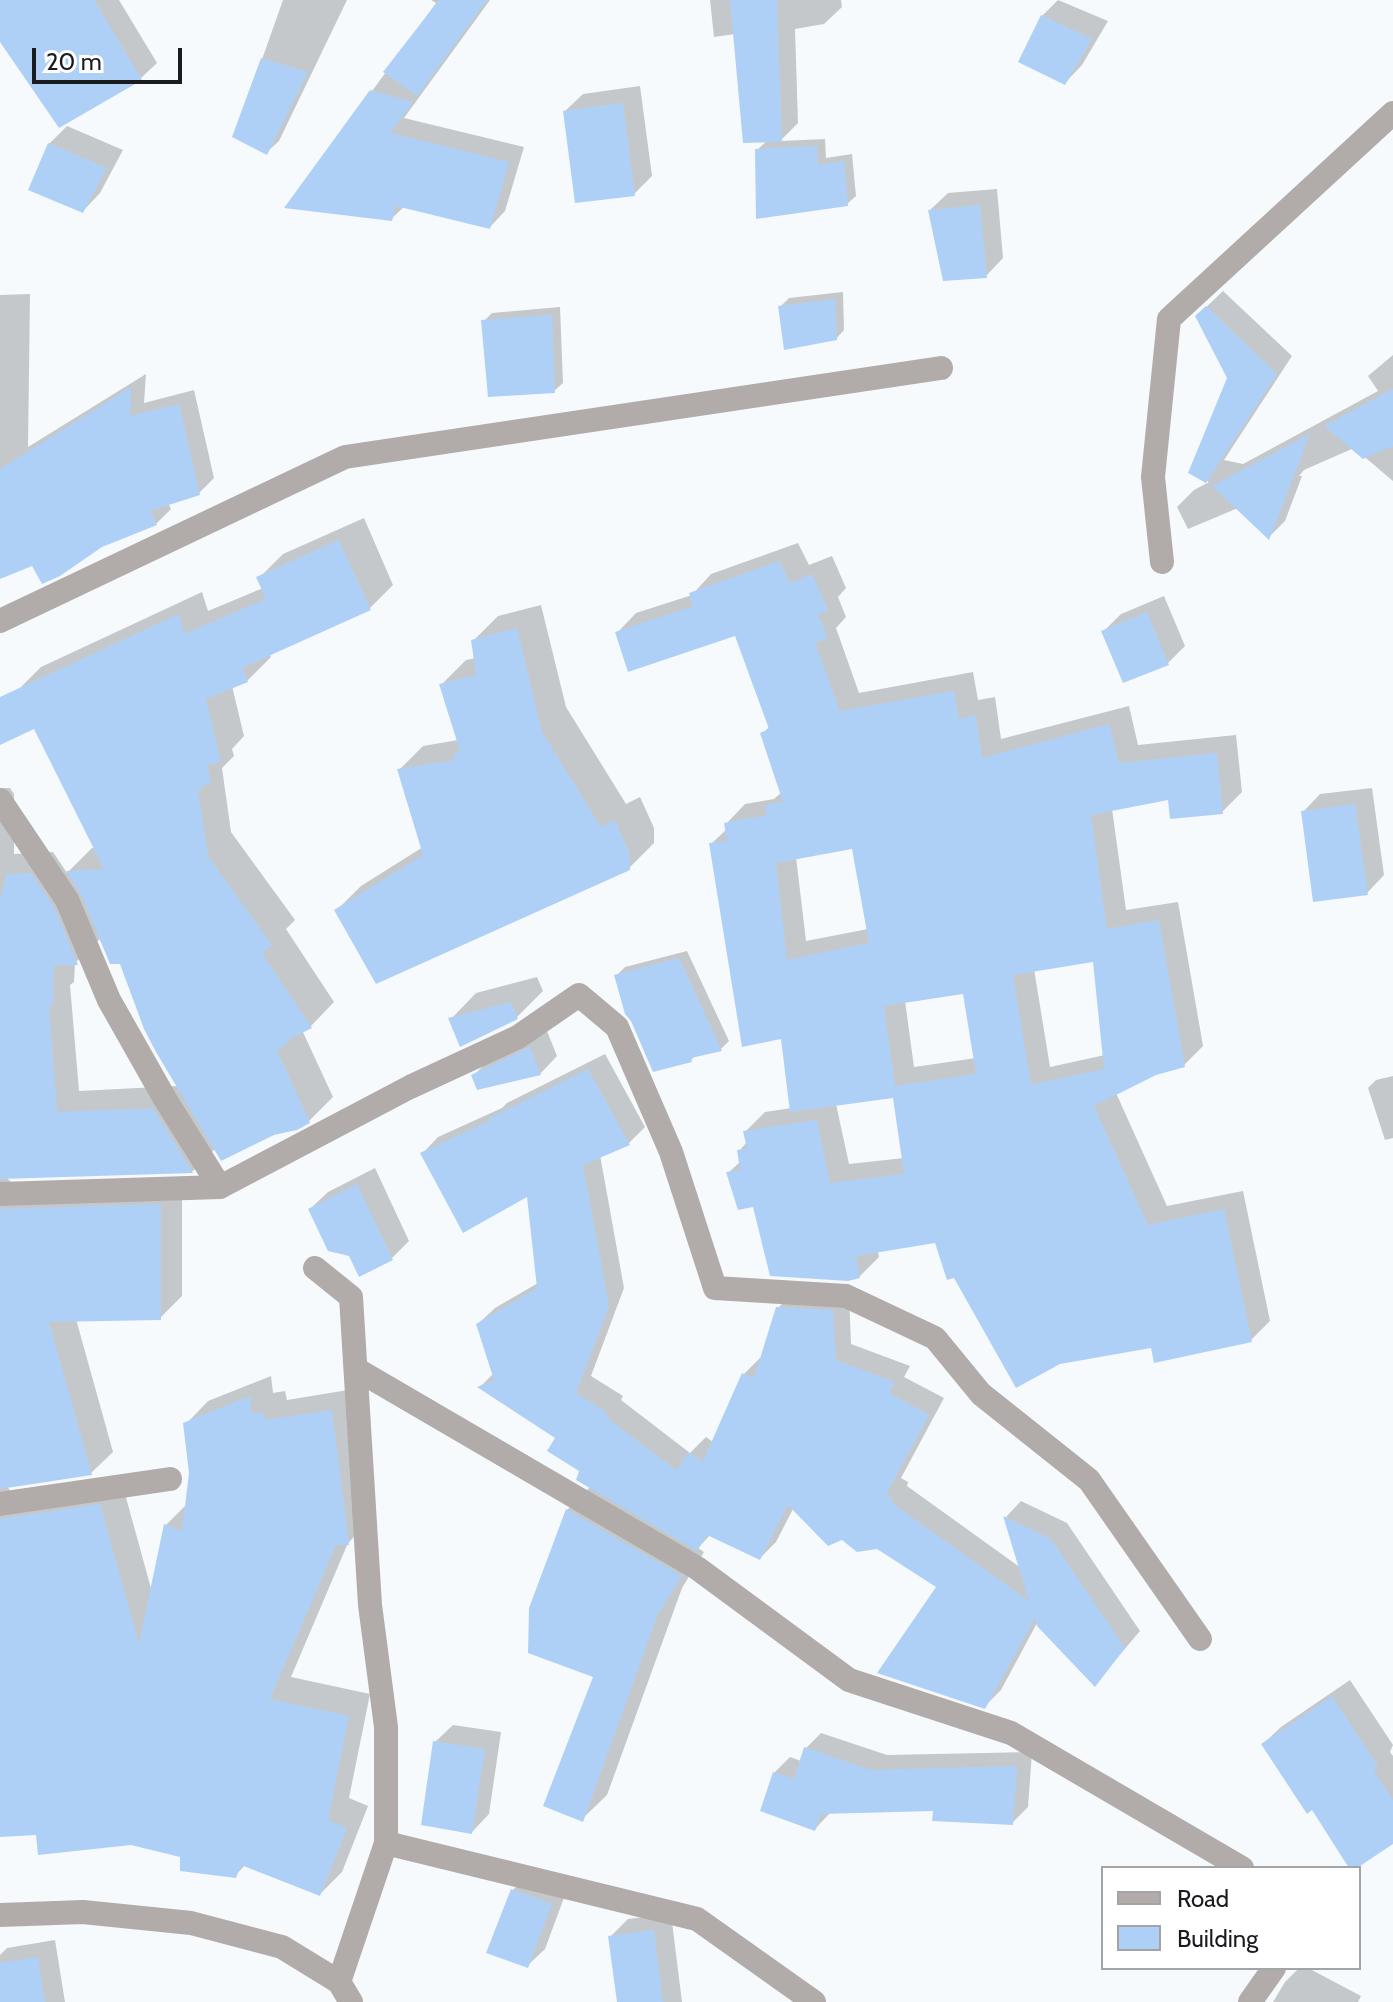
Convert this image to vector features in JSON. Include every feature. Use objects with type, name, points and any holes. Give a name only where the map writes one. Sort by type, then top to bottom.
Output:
[{"type":"street","points":[[1162,562],[1153,477],[1169,319],[1393,113]]},
{"type":"street","points":[[0,621],[345,457],[941,368]]},
{"type":"street","points":[[0,800],[67,900],[109,1000],[220,1187]]},
{"type":"street","points":[[0,1194],[220,1187],[410,1087],[518,1037],[579,995],[617,1027],[671,1152],[715,1288],[846,1296],[935,1338],[981,1394],[1089,1480],[1200,1639]]},
{"type":"street","points":[[0,1915],[83,1912],[191,1923],[282,1947],[345,1992],[386,1843],[386,1727],[370,1605],[351,1297],[315,1268]]},
{"type":"street","points":[[356,1369],[697,1568],[849,1680],[1011,1733],[1239,1866]]},
{"type":"street","points":[[0,1504],[170,1479]]},
{"type":"street","points":[[386,1843],[697,1919],[814,2002]]},
{"type":"street","points":[[1250,2002],[1273,1970]]},
{"type":"building","points":[[0,0],[94,0],[142,80],[59,128],[0,42]]},
{"type":"building","points":[[439,0],[487,0],[417,96],[383,72]]},
{"type":"building","points":[[730,0],[777,0],[782,142],[743,143]]},
{"type":"building","points":[[1041,15],[1092,39],[1065,85],[1018,62]]},
{"type":"building","points":[[261,58],[308,72],[267,155],[232,137]]},
{"type":"building","points":[[370,90],[413,102],[390,133],[509,162],[490,229],[396,206],[392,221],[284,208]]},
{"type":"building","points":[[623,103],[635,196],[575,203],[563,111]]},
{"type":"building","points":[[48,143],[107,168],[83,213],[28,190]]},
{"type":"building","points":[[817,146],[818,165],[844,161],[848,206],[756,219],[755,149]]},
{"type":"building","points":[[980,205],[987,278],[943,281],[928,210]]},
{"type":"building","points":[[835,299],[837,340],[784,350],[778,306]]},
{"type":"building","points":[[1206,306],[1277,374],[1206,483],[1188,473],[1227,378],[1195,316]]},
{"type":"building","points":[[552,315],[555,393],[488,397],[481,320]]},
{"type":"building","points":[[131,387],[130,416],[179,404],[200,495],[150,511],[157,525],[102,547],[60,576],[42,584],[32,566],[0,579],[0,469]]},
{"type":"building","points":[[1393,389],[1393,446],[1363,459],[1324,426]]},
{"type":"building","points":[[1310,434],[1269,540],[1212,486]]},
{"type":"building","points":[[339,540],[371,610],[242,668],[248,682],[206,699],[221,762],[207,765],[211,782],[198,790],[208,856],[272,945],[262,953],[312,1028],[288,1040],[277,1050],[310,1123],[297,1130],[274,1135],[221,1161],[156,1052],[120,964],[110,964],[81,894],[66,871],[104,869],[34,729],[0,745],[0,697],[179,614],[184,634],[266,599],[256,577]]},
{"type":"building","points":[[779,561],[790,583],[812,574],[828,610],[818,615],[828,638],[815,643],[840,711],[954,691],[959,719],[976,715],[982,758],[1109,724],[1119,763],[1217,753],[1223,814],[1170,819],[1168,800],[1091,815],[1107,929],[1159,920],[1185,1067],[1156,1075],[1094,1106],[1148,1225],[1224,1209],[1252,1342],[1154,1363],[1151,1348],[1060,1364],[1016,1388],[954,1278],[947,1280],[935,1243],[856,1256],[860,1278],[848,1281],[770,1276],[753,1207],[738,1210],[726,1172],[740,1170],[737,1150],[747,1149],[743,1131],[817,1120],[830,1183],[904,1174],[893,1098],[790,1112],[781,1039],[742,1047],[709,843],[727,841],[724,823],[767,815],[765,805],[783,802],[760,733],[769,729],[735,636],[628,672],[615,632],[693,606],[689,593]],"holes":[[[852,849],[869,943],[787,960],[776,863]],[[1093,962],[1104,1069],[1031,1085],[1013,975]],[[963,994],[976,1074],[895,1086],[884,1006]]]},
{"type":"building","points":[[1147,612],[1169,665],[1123,683],[1101,631]]},
{"type":"building","points":[[517,628],[542,732],[601,827],[615,820],[630,854],[630,870],[376,984],[334,910],[423,855],[397,769],[455,760],[454,753],[460,751],[439,684],[476,675],[471,640]]},
{"type":"building","points":[[1355,804],[1368,895],[1313,902],[1301,811]]},
{"type":"building","points":[[31,873],[54,907],[78,965],[54,965],[53,1006],[49,1006],[57,1112],[153,1108],[193,1173],[0,1179],[0,899],[7,874]]},
{"type":"building","points":[[679,958],[722,1051],[653,1072],[625,1014],[614,975]]},
{"type":"building","points":[[511,1002],[518,1019],[460,1047],[448,1018]]},
{"type":"building","points":[[530,1047],[541,1075],[477,1090],[471,1075]]},
{"type":"building","points":[[588,1069],[630,1145],[583,1165],[609,1306],[576,1393],[608,1413],[606,1417],[677,1471],[688,1452],[703,1461],[742,1373],[754,1378],[776,1307],[833,1310],[836,1360],[895,1382],[889,1393],[929,1415],[886,1495],[893,1499],[892,1503],[1029,1601],[1003,1516],[1051,1539],[1125,1648],[1095,1687],[1037,1626],[1035,1618],[985,1709],[877,1673],[936,1587],[877,1549],[857,1552],[842,1540],[828,1546],[788,1505],[760,1560],[707,1535],[697,1551],[576,1480],[579,1471],[547,1451],[555,1438],[477,1387],[494,1380],[476,1324],[537,1288],[527,1197],[463,1233],[420,1153]]},
{"type":"building","points":[[357,1184],[393,1260],[359,1277],[349,1256],[328,1251],[308,1209]]},
{"type":"building","points":[[161,1204],[161,1320],[49,1322],[92,1475],[0,1489],[0,1209]]},
{"type":"building","points":[[250,1396],[252,1414],[264,1412],[265,1420],[332,1410],[349,1545],[336,1545],[270,1699],[349,1716],[328,1820],[347,1828],[320,1896],[241,1865],[236,1878],[180,1871],[180,1857],[131,1845],[38,1855],[36,1835],[0,1837],[0,1519],[100,1504],[139,1644],[164,1524],[182,1531],[189,1473],[183,1423]]},
{"type":"building","points":[[566,1509],[682,1576],[658,1614],[583,1822],[543,1806],[593,1677],[528,1653],[529,1608]]},
{"type":"building","points":[[1332,1696],[1378,1766],[1373,1770],[1393,1800],[1393,1844],[1360,1866],[1348,1866],[1312,1810],[1307,1814],[1261,1744]]},
{"type":"building","points":[[433,1741],[485,1749],[472,1834],[421,1825]]},
{"type":"building","points":[[804,1747],[871,1770],[1017,1766],[1013,1825],[932,1821],[933,1811],[821,1814],[815,1831],[760,1811],[773,1772],[794,1779]]},
{"type":"building","points":[[511,1889],[552,1904],[528,1968],[486,1953]]},
{"type":"building","points":[[654,1930],[663,2002],[617,2002],[608,1936]]},
{"type":"building","points":[[38,1957],[45,2002],[0,2002],[0,1963]]}]
